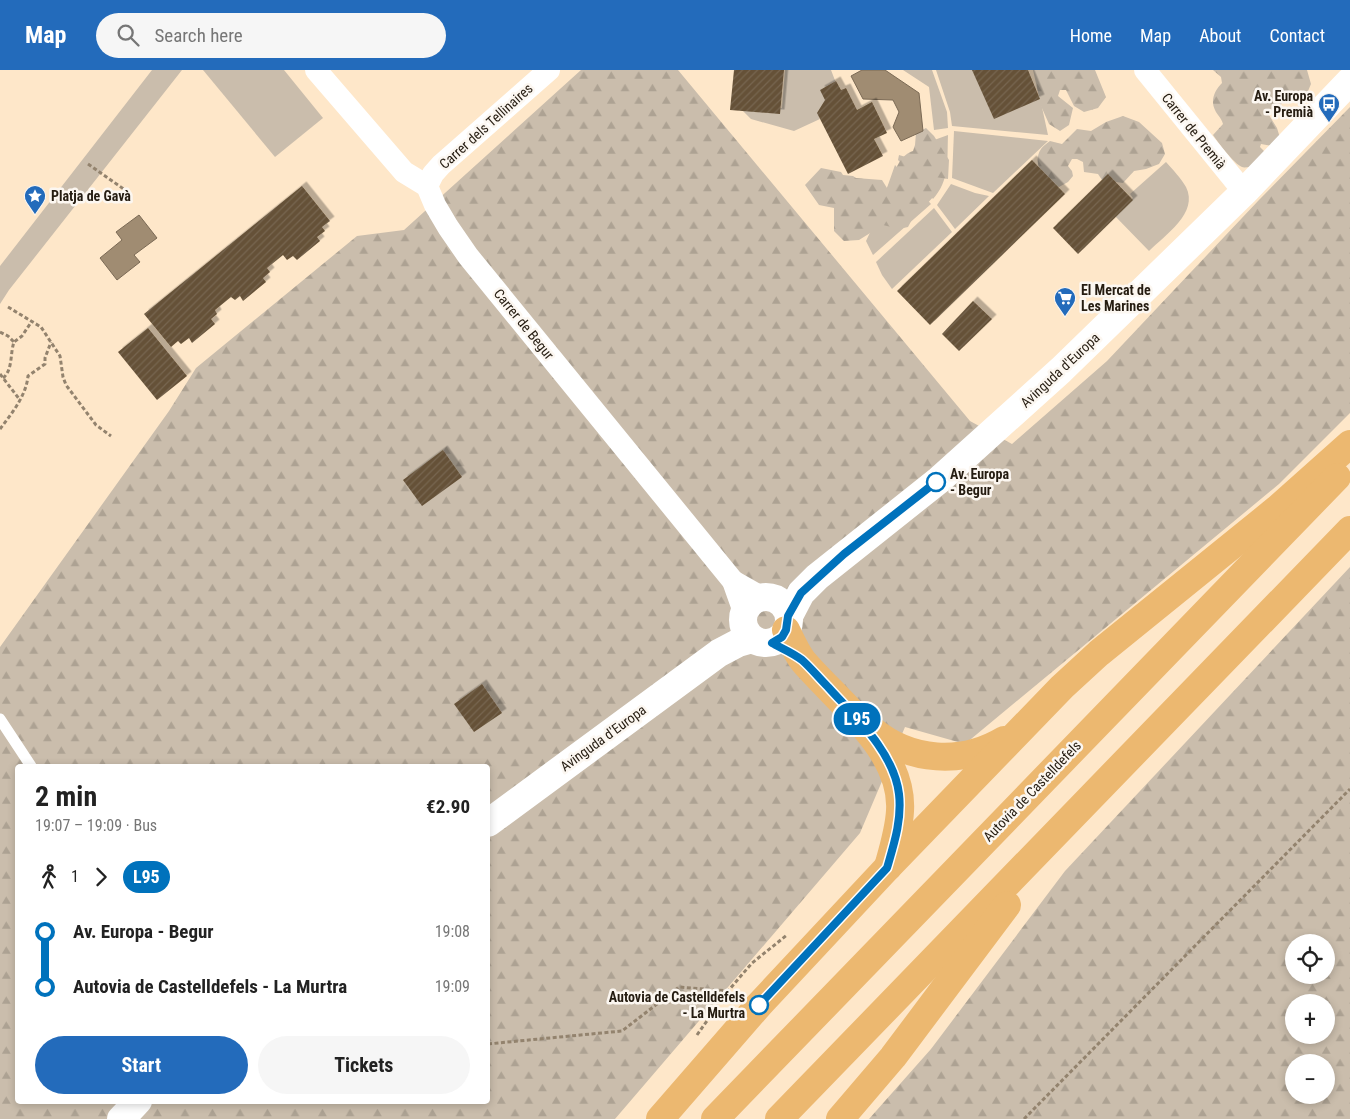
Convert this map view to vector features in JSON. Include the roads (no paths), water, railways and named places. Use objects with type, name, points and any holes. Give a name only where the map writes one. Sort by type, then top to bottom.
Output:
[{"type":"highway","points":[[660,1119],[759,1005],[887,868],[1029,721],[1098,653],[1277,509],[1350,444]]},
{"type":"highway","name":"Autovia de Castelldefels","points":[[715,1119],[1350,464]]},
{"type":"highway","points":[[779,1119],[1350,530]]},
{"type":"highway","points":[[765,620],[856,717],[878,736],[900,748],[918,754],[943,757],[968,756],[990,748],[1009,737],[1029,721]]},
{"type":"highway","points":[[856,717],[886,758],[899,791],[900,811],[896,838],[887,868]]},
{"type":"highway","points":[[840,1119],[898,1050],[1080,808]]},
{"type":"street","points":[[316,70],[404,172],[428,186]]},
{"type":"street","name":"Carrer dels Tellinaires","points":[[428,186],[433,174],[441,165],[549,70]]},
{"type":"street","name":"Carrer de Premià","points":[[1145,70],[1244,192]]},
{"type":"street","name":"Avinguda d'Europa","points":[[490,822],[801,593],[817,577],[939,480],[1054,376],[1244,192],[1350,81]]},
{"type":"street","name":"Carrer de Begur","points":[[428,186],[435,205],[468,256],[765,620]]},
{"type":"street","points":[[121,1119],[135,1104]]},
{"type":"lane","points":[[0,719],[30,764]]},
{"type":"place","name":"Av. Europa - Premià","points":[[1329,123]]},
{"type":"place","name":"Platja de Gavà","points":[[35,215]]},
{"type":"place","name":"El Mercat de Les Marines","points":[[1065,317]]},
{"type":"place","name":"Av. Europa - Begur","points":[[936,482]]},
{"type":"place","name":"Autovia de Castelldefels - La Murtra","points":[[759,1005]]}]
